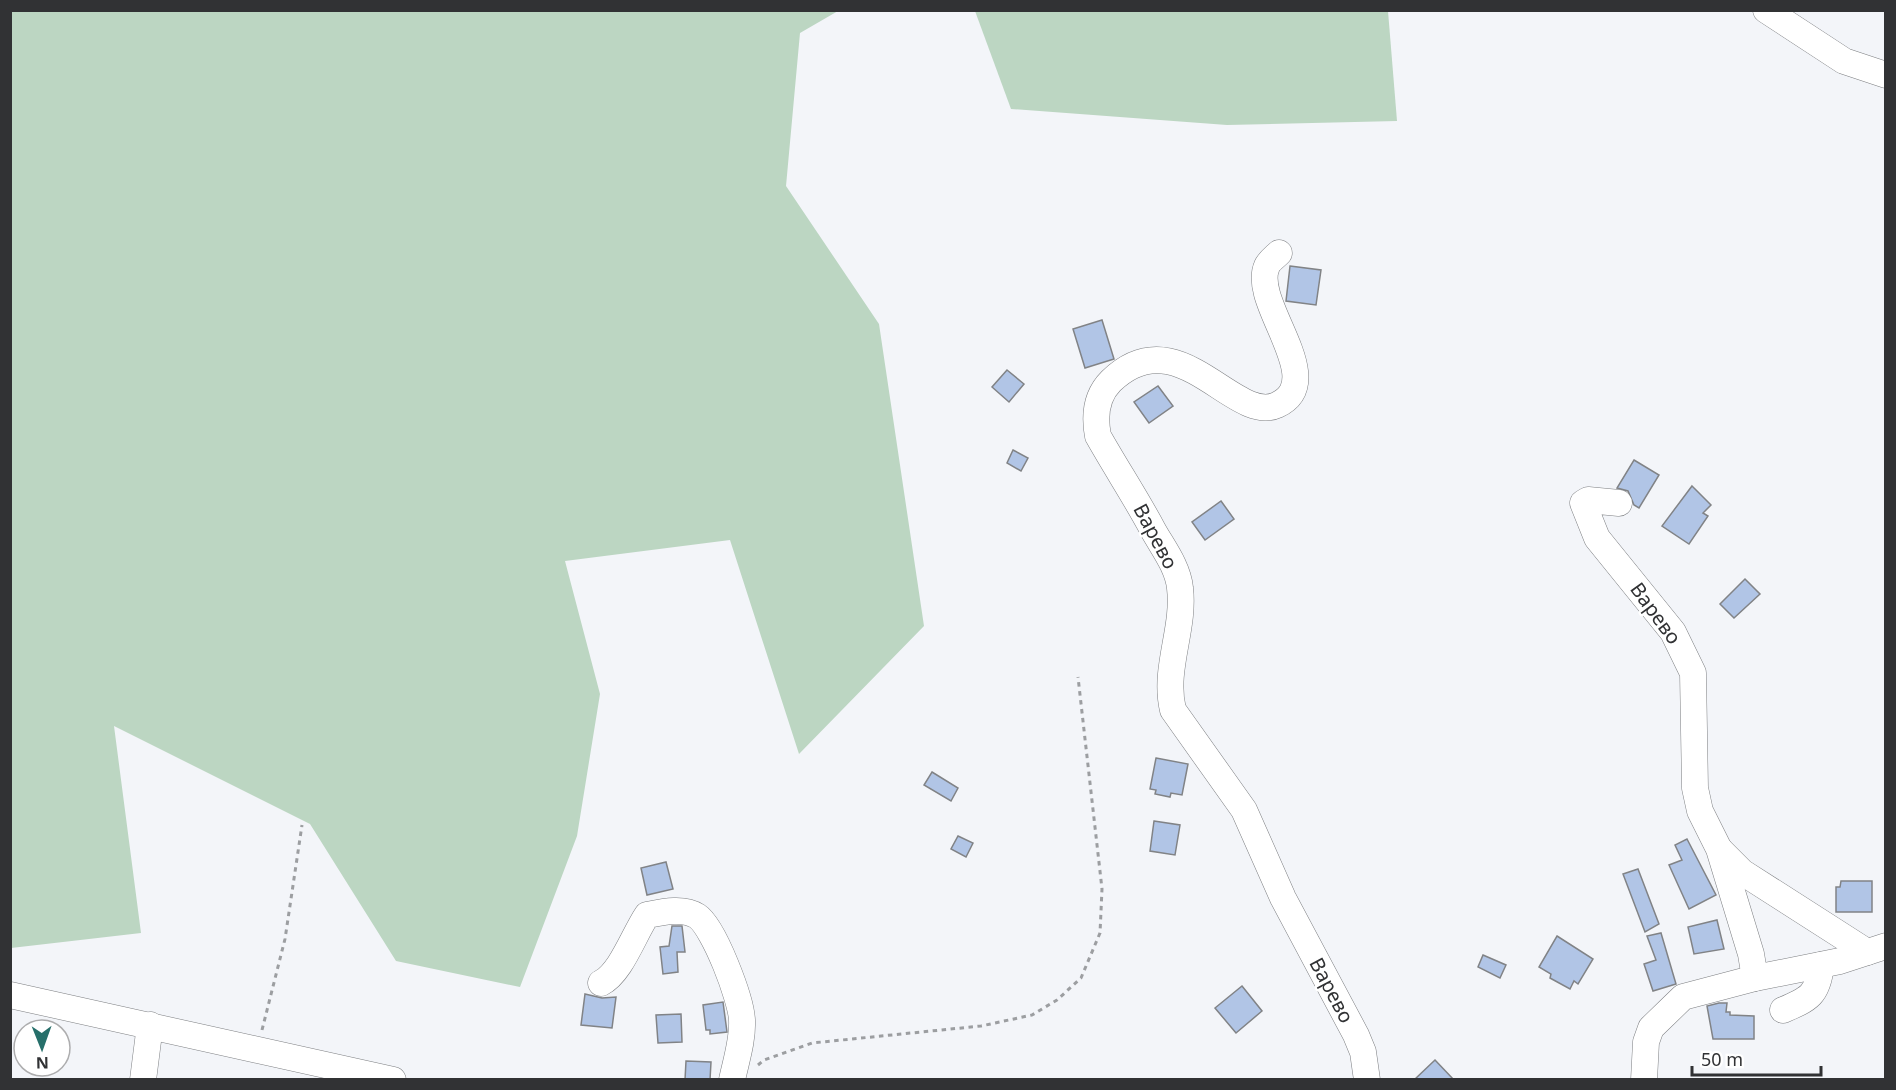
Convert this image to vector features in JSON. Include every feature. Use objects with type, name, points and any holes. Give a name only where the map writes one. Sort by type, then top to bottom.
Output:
[{"type":"street","points":[[1766,10],[1844,61],[1886,75]]},
{"type":"street","name":"Варево","points":[[1279,253],[1266,267],[1265,280],[1270,306],[1288,343],[1293,362],[1294,385],[1286,398],[1274,406],[1257,407],[1176,362],[1144,362],[1133,365],[1108,384],[1098,402],[1096,425],[1098,436],[1138,501],[1177,574],[1180,600],[1171,662],[1170,692],[1173,710],[1244,810],[1283,898],[1356,1035],[1363,1052],[1367,1080]]},
{"type":"street","name":"Варево","points":[[1619,503],[1588,500],[1583,503],[1597,538],[1673,632],[1693,673],[1695,788],[1700,811],[1719,849],[1751,954],[1755,978]]},
{"type":"street","points":[[1719,849],[1742,872],[1876,949]]},
{"type":"street","points":[[601,983],[608,980],[622,960],[634,934],[647,915],[682,911],[696,915],[704,922],[727,968],[741,1009],[741,1036],[732,1080]]},
{"type":"street","points":[[1644,1080],[1646,1041],[1651,1028],[1683,997],[1755,978],[1821,965],[1876,949]]},
{"type":"street","points":[[1783,1010],[1809,999],[1819,982],[1821,965]]},
{"type":"street","points":[[10,995],[256,1049],[316,1071],[393,1080]]},
{"type":"street","points":[[143,1080],[150,1025]]},
{"type":"path","points":[[756,1066],[764,1060],[812,1043],[981,1026],[1032,1016],[1057,1000],[1082,978],[1100,933],[1102,889],[1078,677]]},
{"type":"path","points":[[256,1049],[285,939],[302,825]]},
{"type":"green space","points":[[10,11],[838,11],[800,33],[786,186],[879,324],[924,626],[799,754],[730,540],[565,561],[600,694],[577,836],[520,987],[396,961],[310,824],[114,726],[141,933],[11,948]]},
{"type":"green space","points":[[975,11],[1388,11],[1397,121],[1227,125],[1011,109]]},
{"type":"building","points":[[1290,266],[1321,270],[1316,305],[1286,301]]},
{"type":"building","points":[[1102,320],[1114,359],[1085,368],[1073,329]]},
{"type":"building","points":[[1007,370],[1024,384],[1009,402],[992,387]]},
{"type":"building","points":[[1158,386],[1173,406],[1149,423],[1134,402]]},
{"type":"building","points":[[1013,450],[1028,458],[1021,471],[1007,463]]},
{"type":"building","points":[[1634,460],[1659,475],[1639,508],[1634,505],[1628,491],[1617,488]]},
{"type":"building","points":[[1692,486],[1711,505],[1703,513],[1708,516],[1689,544],[1662,526]]},
{"type":"building","points":[[1221,501],[1234,519],[1205,540],[1192,522]]},
{"type":"building","points":[[1745,579],[1760,594],[1734,618],[1720,604]]},
{"type":"building","points":[[1156,758],[1188,764],[1182,795],[1171,793],[1170,797],[1155,794],[1156,790],[1150,789]]},
{"type":"building","points":[[932,772],[958,788],[951,801],[924,785]]},
{"type":"building","points":[[1154,821],[1180,825],[1175,855],[1150,851]]},
{"type":"building","points":[[958,836],[973,843],[966,857],[951,849]]},
{"type":"building","points":[[1687,839],[1716,895],[1689,909],[1669,865],[1682,860],[1675,845]]},
{"type":"building","points":[[666,862],[673,889],[647,895],[641,868]]},
{"type":"building","points":[[1638,869],[1659,924],[1645,932],[1623,874]]},
{"type":"building","points":[[1841,881],[1872,881],[1872,912],[1836,912],[1836,887],[1840,887]]},
{"type":"building","points":[[1717,920],[1724,949],[1694,954],[1688,927]]},
{"type":"building","points":[[672,926],[682,926],[685,952],[677,952],[678,972],[663,974],[660,947],[669,946]]},
{"type":"building","points":[[1661,933],[1676,984],[1653,991],[1644,964],[1656,960],[1647,936]]},
{"type":"building","points":[[1557,936],[1593,959],[1578,984],[1574,981],[1570,989],[1550,978],[1551,974],[1539,967]]},
{"type":"building","points":[[1483,955],[1506,965],[1500,978],[1478,967]]},
{"type":"building","points":[[1242,986],[1262,1011],[1236,1033],[1215,1008]]},
{"type":"building","points":[[585,994],[602,998],[616,997],[612,1028],[581,1025]]},
{"type":"building","points":[[723,1002],[727,1032],[710,1034],[710,1030],[706,1030],[703,1005]]},
{"type":"building","points":[[1727,1003],[1726,1012],[1730,1012],[1730,1015],[1754,1016],[1754,1039],[1713,1039],[1707,1006]]},
{"type":"building","points":[[681,1014],[682,1042],[658,1043],[656,1015]]},
{"type":"building","points":[[1435,1060],[1454,1080],[1414,1080]]},
{"type":"building","points":[[686,1061],[711,1062],[710,1080],[685,1080]]}]
